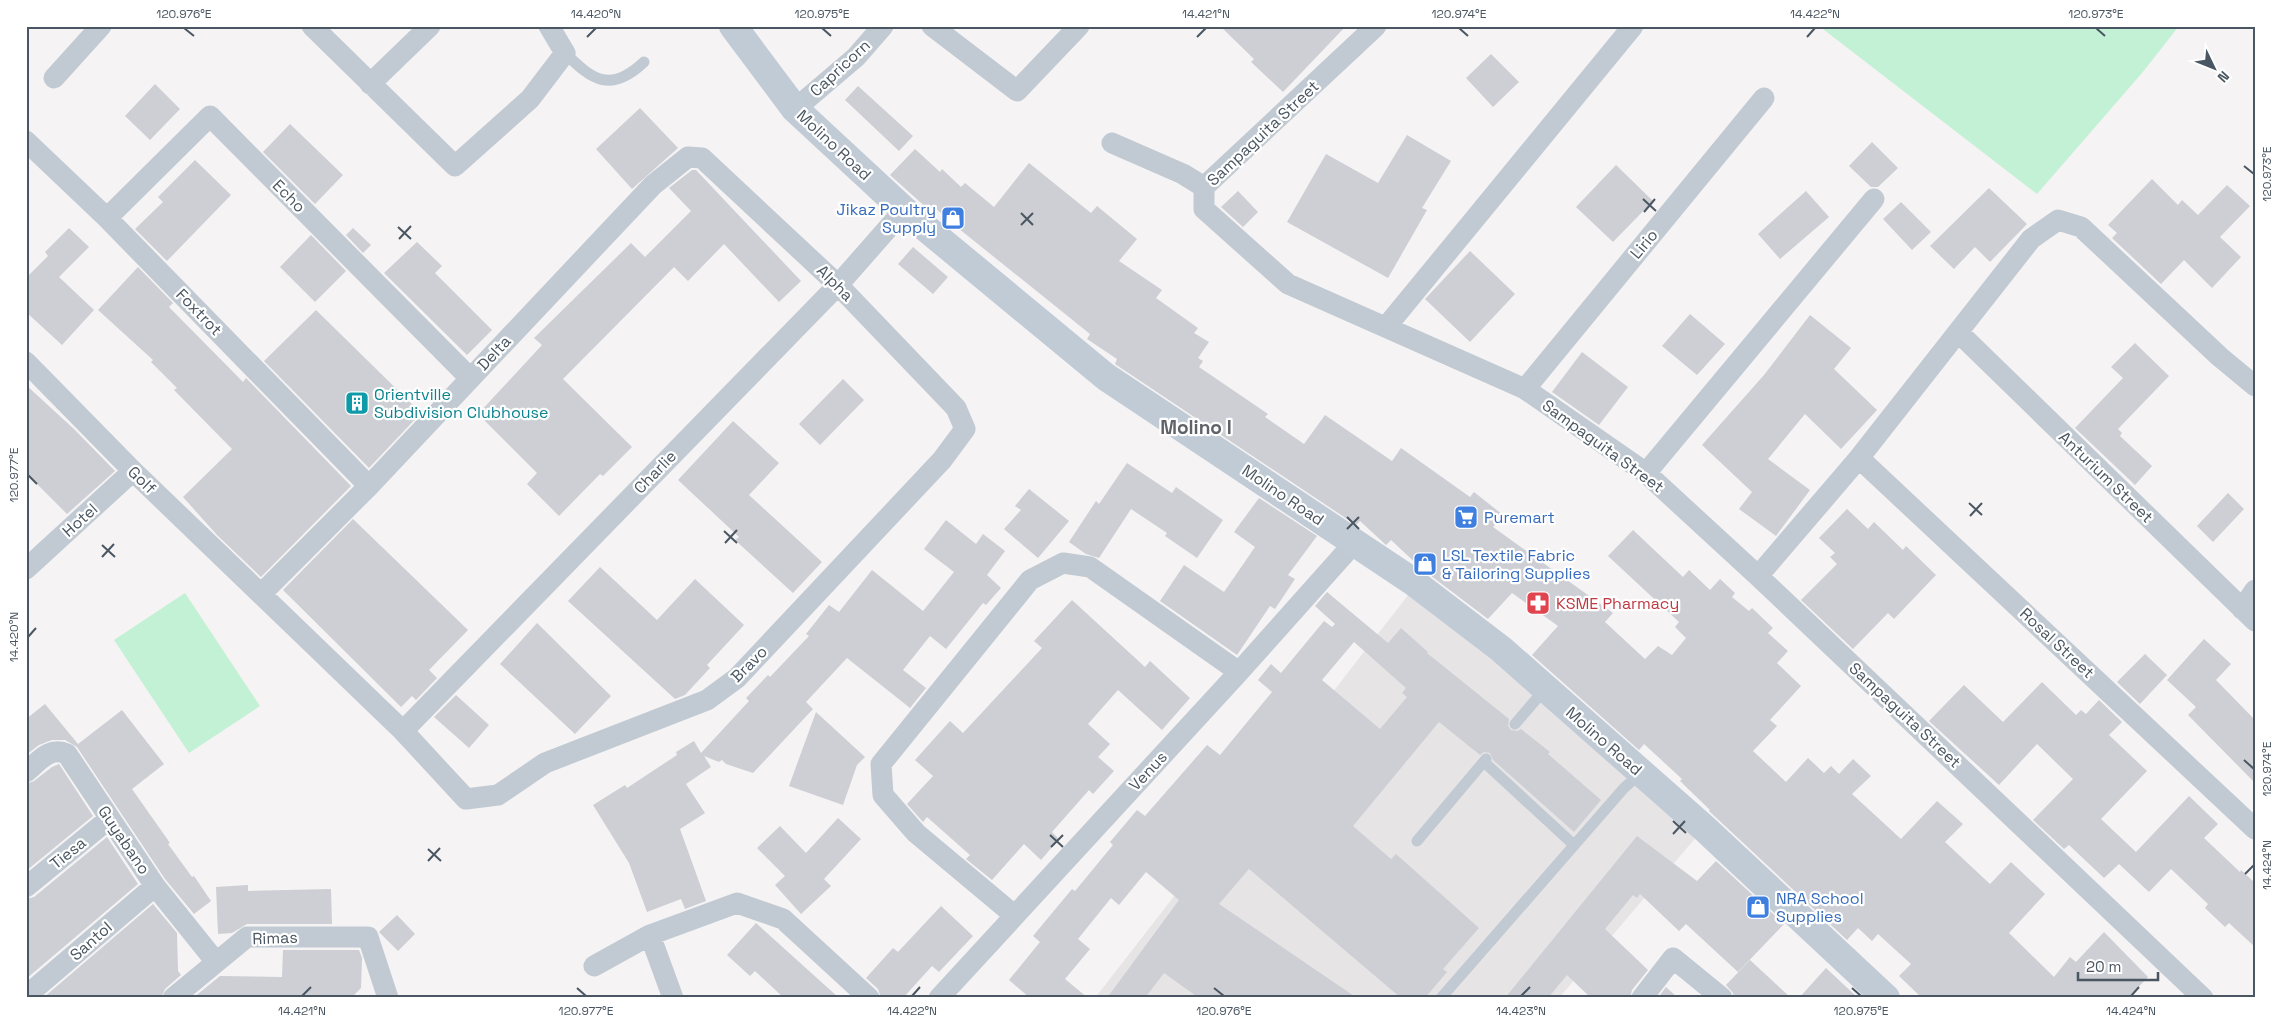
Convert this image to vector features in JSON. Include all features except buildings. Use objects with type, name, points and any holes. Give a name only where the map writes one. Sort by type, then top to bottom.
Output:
[{"type":"main road","name":"Molino Road","points":[[733,26],[795,109],[904,210],[1106,377],[1412,581],[1493,644],[1704,828],[1886,998]]},
{"type":"street","points":[[312,26],[455,166],[530,99],[565,53],[549,26]]},
{"type":"street","points":[[370,84],[430,26]]},
{"type":"street","name":"Capricorn","points":[[795,109],[856,57],[883,26]]},
{"type":"street","points":[[932,26],[1017,91],[1079,26]]},
{"type":"street","name":"Sampaguita Street","points":[[1376,26],[1204,187],[1204,209],[1288,284],[1525,389],[1646,473],[1758,576],[2203,998]]},
{"type":"street","points":[[1386,327],[1633,26]]},
{"type":"street","points":[[54,78],[91,30]]},
{"type":"street","name":"Lirio","points":[[1525,389],[1764,98]]},
{"type":"street","name":"Echo","points":[[107,218],[210,116],[470,378]]},
{"type":"street","name":"Foxtrot","points":[[26,141],[107,218],[369,486]]},
{"type":"street","points":[[1112,143],[1184,174],[1204,187]]},
{"type":"street","name":"Alpha","points":[[688,157],[702,158],[838,286],[956,408],[965,429]]},
{"type":"street","name":"Delta","points":[[261,594],[369,486],[653,185],[688,157]]},
{"type":"street","points":[[1646,473],[1874,199]]},
{"type":"street","name":"Charlie","points":[[402,731],[838,286],[904,210]]},
{"type":"street","points":[[1758,576],[1859,458],[2031,239],[2058,220],[2081,227],[2220,357],[2255,386]]},
{"type":"street","name":"Anturium Street","points":[[1958,332],[2248,615]]},
{"type":"street","name":"Golf","points":[[26,362],[133,471],[402,731],[466,799]]},
{"type":"street","name":"Bravo","points":[[466,799],[498,795],[546,763],[707,700],[737,678],[942,460],[965,429]]},
{"type":"street","name":"Rosal Street","points":[[1859,458],[2255,829]]},
{"type":"street","name":"Hotel","points":[[26,569],[133,471]]},
{"type":"street","name":"Venus","points":[[939,998],[1239,672],[1355,542]]},
{"type":"street","points":[[1014,915],[916,832],[883,795],[881,764],[1030,580],[1063,563],[1090,567],[1239,672]]},
{"type":"street","points":[[2248,615],[2255,590]]},
{"type":"street","name":"Guyabano","points":[[26,772],[47,754],[59,750],[68,754],[155,886],[216,962]]},
{"type":"street","name":"Tiesa","points":[[26,887],[109,818]]},
{"type":"street","name":"Santol","points":[[26,996],[155,886]]},
{"type":"street","points":[[594,966],[650,935],[737,903],[783,918],[868,998]]},
{"type":"street","points":[[650,935],[673,998]]},
{"type":"street","name":"Rimas","points":[[173,998],[247,937],[368,937],[388,998]]},
{"type":"street","points":[[1642,998],[1673,958],[1722,998]]},
{"type":"lane","points":[[565,53],[589,75],[604,81],[613,80],[628,73],[644,62]]},
{"type":"lane","points":[[1515,724],[1544,689]]},
{"type":"lane","points":[[1417,841],[1485,760],[1574,845]]},
{"type":"lane","points":[[1441,998],[1624,788],[1641,773]]},
{"type":"shaded area","points":[[1409,594],[1641,773],[1704,828],[1559,998],[1095,998]]},
{"type":"green space","points":[[1819,26],[2179,26],[2142,73],[2037,194]]},
{"type":"green space","points":[[185,593],[260,706],[189,753],[114,640]]},
{"type":"place","name":"Jikaz Poultry Supply","points":[[953,218]]},
{"type":"place","name":"Orientville Subdivision Clubhouse","points":[[357,403]]},
{"type":"place","name":"Puremart","points":[[1466,517]]},
{"type":"place","name":"LSL Textile Fabric & Tailoring Supplies","points":[[1425,564]]},
{"type":"place","name":"KSME Pharmacy","points":[[1538,603]]},
{"type":"place","name":"NRA School Supplies","points":[[1758,907]]},
{"type":"district","name":"Molino I","points":[[1196,427]]}]
